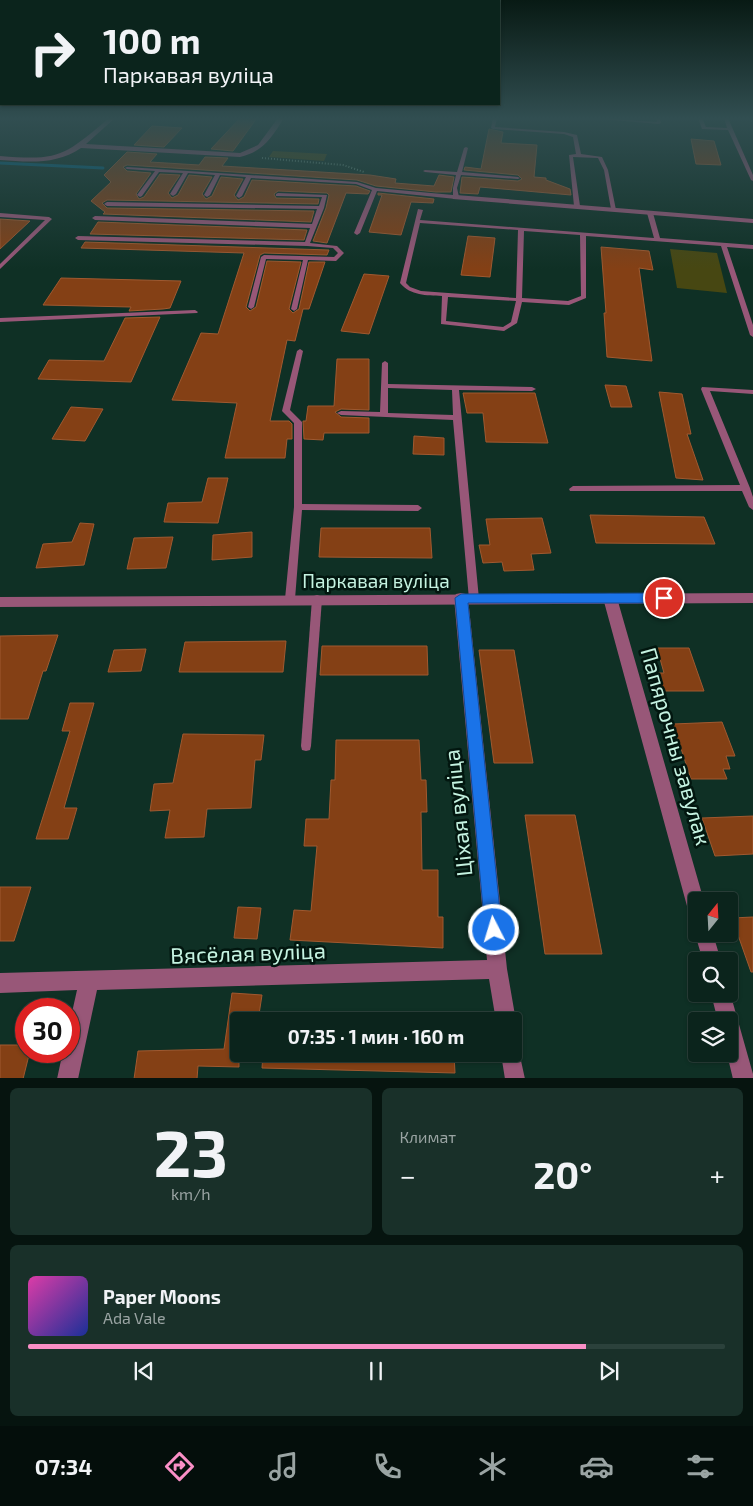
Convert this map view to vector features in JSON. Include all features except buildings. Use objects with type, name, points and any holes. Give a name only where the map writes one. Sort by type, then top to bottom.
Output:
[{"type":"street","points":[[456,197],[753,221]]},
{"type":"street","name":"Папярочны завулак","points":[[610,598],[692,892]]},
{"type":"street","name":"Паркавая вуліца","points":[[0,602],[753,598]]},
{"type":"street","name":"Ціхая вуліца","points":[[468,599],[497,969],[504,1012]]},
{"type":"street","name":"Вясёлая вуліца","points":[[0,983],[497,969]]},
{"type":"street","points":[[67,1078],[89,980]]},
{"type":"street","points":[[738,1057],[744,1078]]},
{"type":"street","points":[[512,1062],[515,1078]]},
{"type":"lane","points":[[132,168],[357,183],[375,189],[456,197],[461,168]]},
{"type":"lane","points":[[573,168],[577,206]]},
{"type":"lane","points":[[605,168],[614,209]]},
{"type":"lane","points":[[748,168],[753,180]]},
{"type":"lane","points":[[140,195],[158,170]]},
{"type":"lane","points":[[425,171],[518,178]]},
{"type":"lane","points":[[173,194],[186,172]]},
{"type":"lane","points":[[206,195],[218,174]]},
{"type":"lane","points":[[239,196],[249,176]]},
{"type":"lane","points":[[357,233],[375,189]]},
{"type":"lane","points":[[278,195],[325,196],[307,244]]},
{"type":"lane","points":[[107,204],[321,208]]},
{"type":"lane","points":[[420,210],[403,283],[408,288],[420,293],[569,303],[584,297],[583,234]]},
{"type":"lane","points":[[650,212],[657,239]]},
{"type":"lane","points":[[0,215],[49,219],[0,267]]},
{"type":"lane","points":[[95,218],[313,226]]},
{"type":"lane","points":[[417,221],[753,247]]},
{"type":"lane","points":[[445,295],[443,323],[504,329],[514,323],[519,300],[521,229]]},
{"type":"lane","points":[[78,238],[307,244],[335,247],[341,254],[336,259],[264,257],[251,307]]},
{"type":"lane","points":[[723,244],[753,335]]},
{"type":"lane","points":[[294,309],[306,258]]},
{"type":"lane","points":[[0,320],[195,312]]},
{"type":"lane","points":[[290,599],[298,508],[298,422],[286,411],[300,351]]},
{"type":"lane","points":[[384,415],[385,363]]},
{"type":"lane","points":[[384,386],[532,389]]},
{"type":"lane","points":[[455,387],[468,599]]},
{"type":"lane","points":[[753,392],[706,389],[753,507]]},
{"type":"lane","points":[[341,413],[457,418]]},
{"type":"lane","points":[[574,488],[746,488]]},
{"type":"lane","points":[[298,508],[418,508]]},
{"type":"lane","points":[[306,746],[317,599]]},
{"type":"path","points":[[356,168],[371,175],[365,187]]},
{"type":"shaded area","points":[[670,249],[717,253],[727,293],[677,288]]},
{"type":"route","points":[[494,930],[461,598],[664,598]]}]
